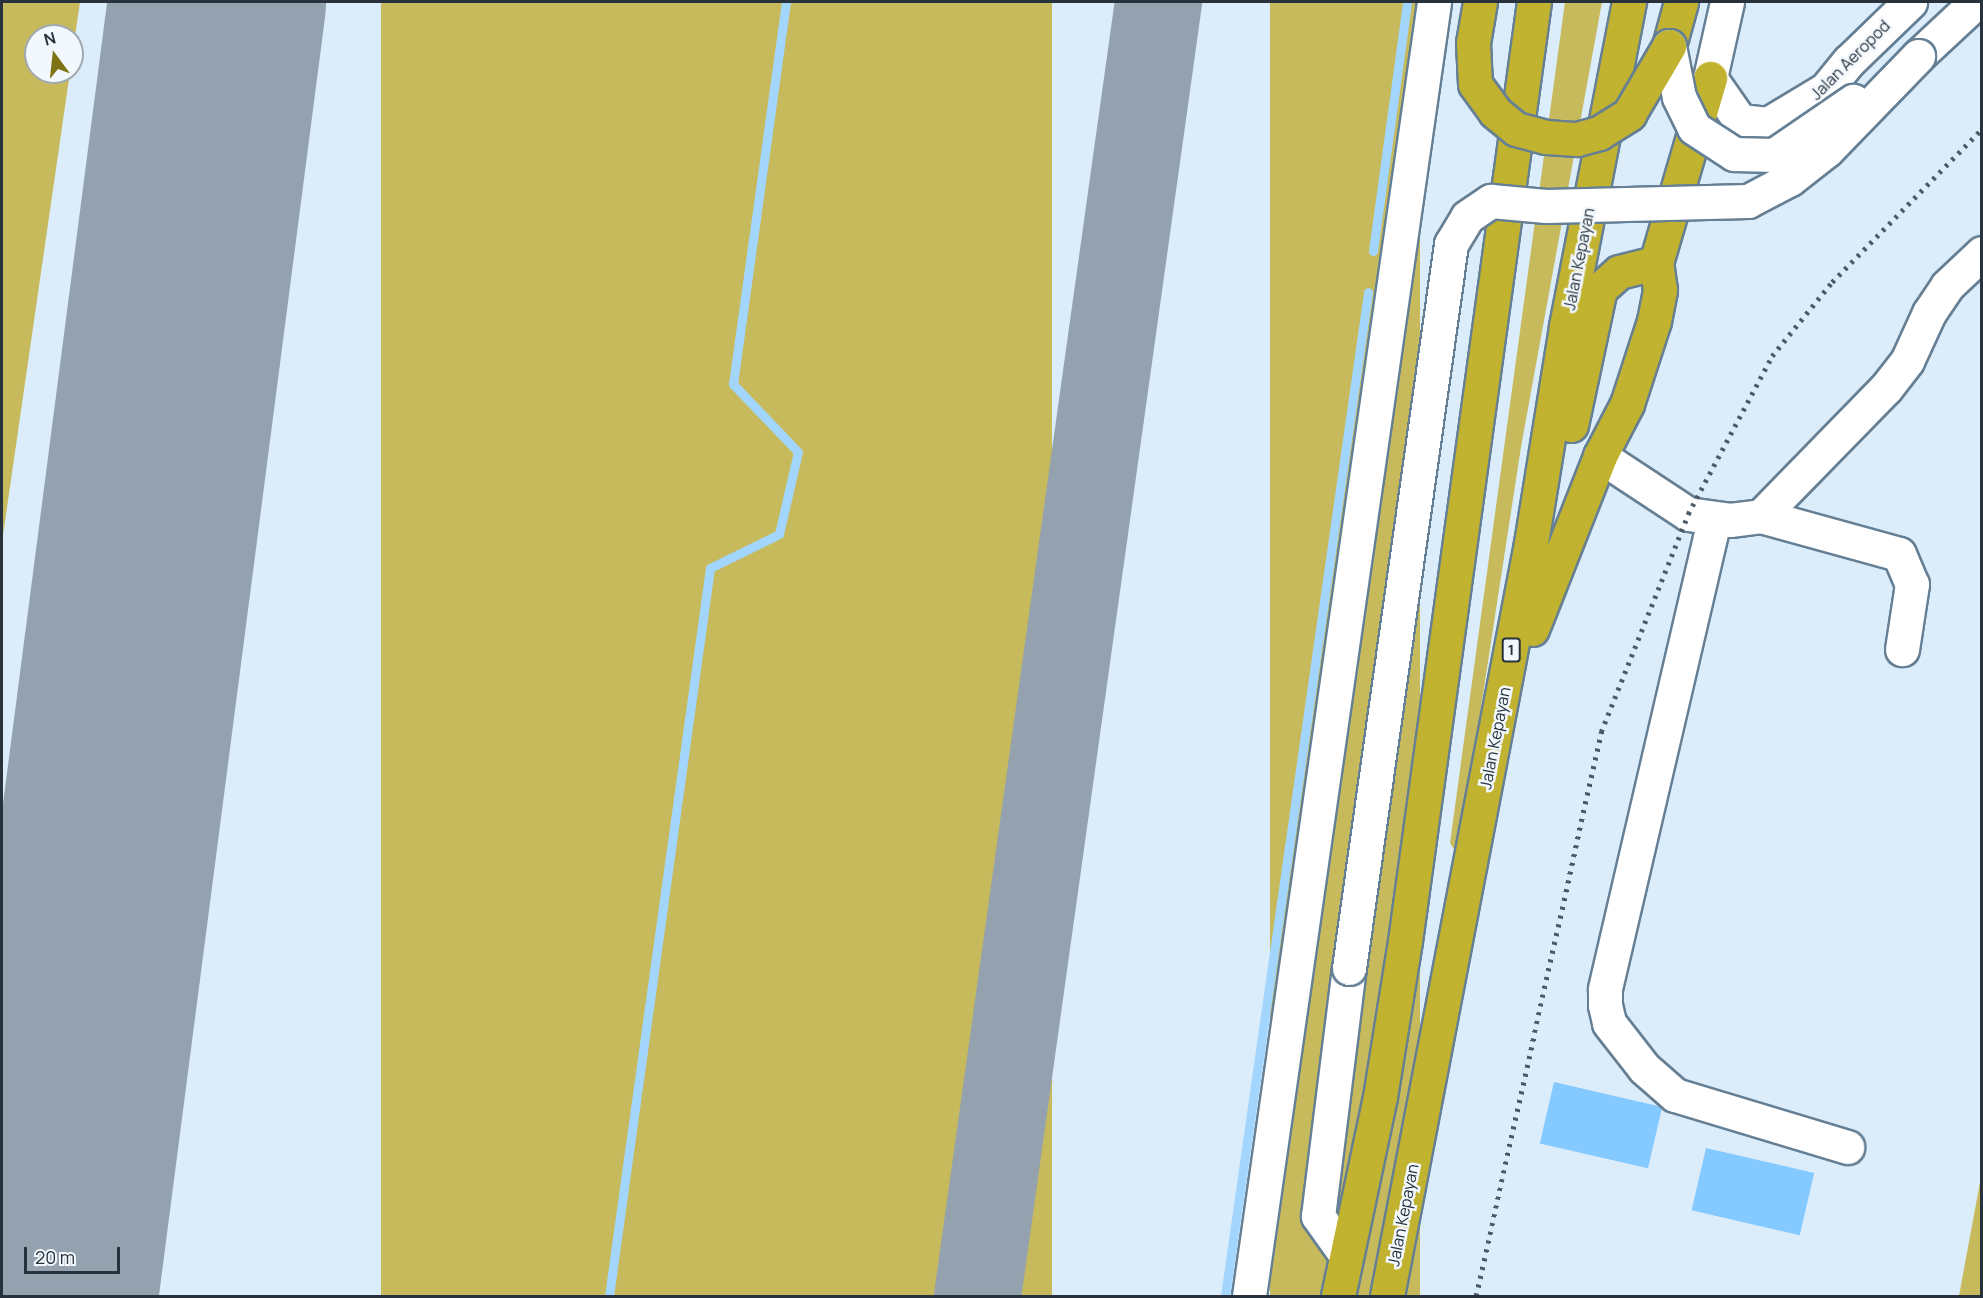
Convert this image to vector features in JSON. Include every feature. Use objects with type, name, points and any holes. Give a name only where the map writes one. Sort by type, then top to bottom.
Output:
[{"type":"highway","points":[[1480,2],[1473,43],[1475,84],[1495,112],[1516,129],[1546,137],[1577,139],[1599,133],[1629,114],[1669,46],[1681,2]]},
{"type":"highway","points":[[1338,1296],[1345,1254],[1380,1097],[1405,941],[1534,2]]},
{"type":"highway","name":"Jalan Kepayan","points":[[1387,1296],[1531,543],[1566,326],[1629,2]]},
{"type":"highway","points":[[1496,729],[1551,576],[1600,456],[1627,404],[1654,321],[1660,290],[1656,263],[1710,78]]},
{"type":"highway","points":[[1531,543],[1559,478],[1600,289],[1619,272],[1656,263]]},
{"type":"street","points":[[1249,1296],[1434,2]]},
{"type":"street","points":[[1710,78],[1727,2]]},
{"type":"street","name":"Jalan Aeropod","points":[[1710,78],[1740,121],[1768,124],[1826,89],[1849,61],[1910,2]]},
{"type":"street","points":[[1345,1254],[1318,1216],[1349,968],[1451,244],[1467,217],[1491,201],[1546,206],[1748,201],[1790,179],[1827,150],[1918,56],[1976,2]]},
{"type":"street","points":[[1669,46],[1679,97],[1694,128],[1734,154],[1754,157],[1774,155],[1918,56]]},
{"type":"street","points":[[1761,516],[1886,388],[1907,361],[1929,313],[1947,286],[1982,253]]},
{"type":"street","points":[[1600,456],[1688,514],[1714,520],[1761,516],[1899,554],[1911,584],[1902,649]]},
{"type":"street","points":[[1714,520],[1605,990],[1605,1005],[1610,1023],[1644,1068],[1675,1095],[1847,1147]]},
{"type":"shaded area","points":[[2,2],[80,2],[77,24],[24,24],[24,84],[68,84],[2,542]]},
{"type":"shaded area","points":[[381,2],[1052,2],[1052,1296],[381,1296]]},
{"type":"shaded area","points":[[1270,2],[1420,2],[1420,1296],[1270,1296]]},
{"type":"shaded area","points":[[1565,2],[1602,2],[1521,447],[1460,844],[1454,849],[1450,843]]},
{"type":"shaded area","points":[[1981,1177],[1981,1296],[1959,1296]]},
{"type":"building","points":[[1554,1082],[1662,1107],[1648,1168],[1540,1143]]},
{"type":"building","points":[[1706,1148],[1814,1173],[1800,1235],[1692,1210]]},
{"type":"waterway","points":[[609,1296],[710,568],[779,534],[798,452],[733,384],[786,2]]},
{"type":"waterway","points":[[1373,251],[1407,2]]},
{"type":"waterway","points":[[1225,1296],[1368,292]]},
{"type":"taxiway","points":[[977,1296],[1158,2]]},
{"type":"runway","points":[[49,1296],[217,2]]},
{"type":"railway","points":[[1476,1296],[1601,732],[1688,514],[1772,356],[1832,282],[1982,129]]}]
